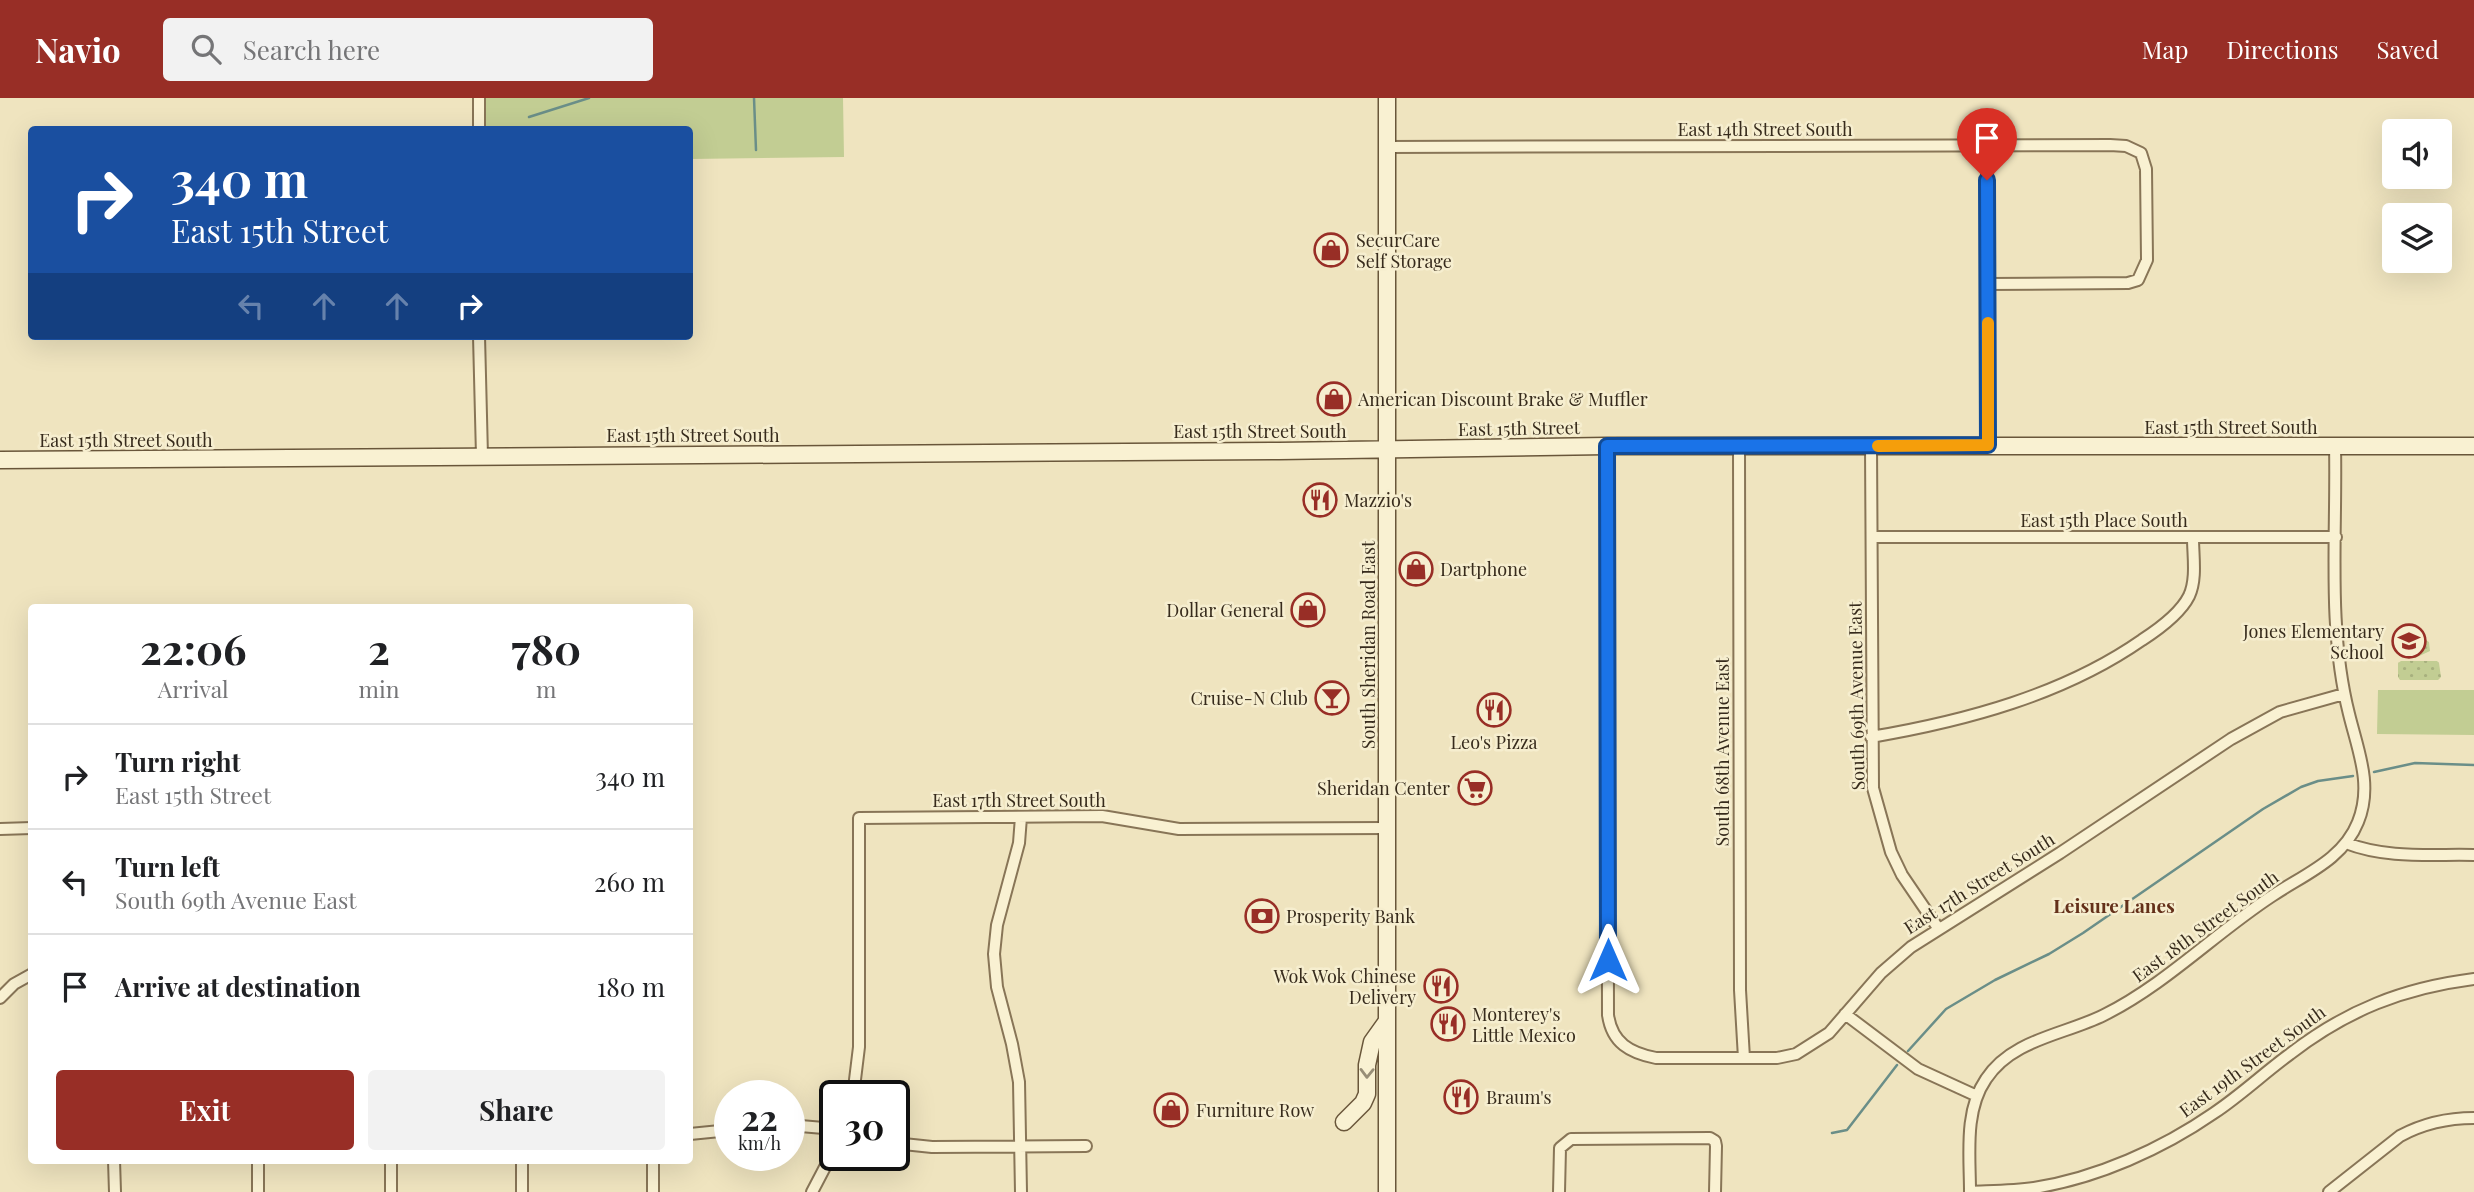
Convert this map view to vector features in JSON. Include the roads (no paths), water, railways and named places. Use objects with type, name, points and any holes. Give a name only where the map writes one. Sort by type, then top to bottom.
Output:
[{"type":"main road","name":"South Sheridan Road East","points":[[1387,98],[1387,1192]]},
{"type":"main road","name":"East 15th Street","points":[[1387,450],[1607,446],[1988,445]]},
{"type":"main road","name":"East 15th Street South","points":[[1988,445],[2474,446]]},
{"type":"main road","name":"East 15th Street South","points":[[0,460],[1387,450]]},
{"type":"main road","points":[[1344,1122],[1363,1103],[1367,1094],[1367,1065],[1372,1042],[1387,1021]]},
{"type":"street","points":[[479,98],[479,126]]},
{"type":"street","name":"East 14th Street South","points":[[1387,147],[2126,146],[2141,153],[2146,169],[2147,260],[2138,280],[2128,283],[1987,284]]},
{"type":"street","points":[[1987,147],[1988,445]]},
{"type":"street","points":[[479,340],[482,456]]},
{"type":"street","name":"East 17th Street South","points":[[1607,446],[1608,1015],[1617,1039],[1634,1054],[1656,1058],[1777,1058],[1796,1054],[1829,1033],[1881,973],[1938,928],[2060,853],[2231,739],[2280,712],[2344,694]]},
{"type":"street","name":"South 68th Avenue East","points":[[1739,446],[1740,990],[1744,1058]]},
{"type":"street","name":"South 69th Avenue East","points":[[1871,446],[1873,788],[1884,833],[1902,875],[1938,928]]},
{"type":"street","points":[[2335,446],[2335,612],[2344,694],[2365,778],[2362,811],[2354,832],[2346,843],[2388,854],[2474,855]]},
{"type":"street","name":"East 15th Place South","points":[[1872,537],[2336,537]]},
{"type":"street","points":[[1871,737],[1918,729],[2055,688],[2099,668],[2158,629],[2188,598],[2193,581],[2193,538]]},
{"type":"street","name":"East 17th Street South","points":[[855,1080],[859,1047],[859,818],[1102,816],[1179,829],[1387,828]]},
{"type":"street","points":[[1021,817],[1019,844],[998,925],[994,954],[997,987],[1019,1082],[1021,1192]]},
{"type":"street","points":[[0,829],[28,828]]},
{"type":"street","name":"East 18th Street South","points":[[1977,1096],[1984,1080],[2005,1057],[2030,1043],[2103,1016],[2133,1000],[2272,896],[2317,869],[2346,843]]},
{"type":"street","points":[[0,998],[14,984],[28,976]]},
{"type":"street","name":"East 19th Street South","points":[[1970,1192],[2035,1188],[2108,1167],[2172,1139],[2213,1114],[2340,1019],[2407,991],[2474,979]]},
{"type":"street","points":[[1845,1014],[1918,1069],[1977,1096],[1972,1114],[1970,1192]]},
{"type":"street","points":[[2329,1192],[2400,1136],[2413,1129],[2446,1119],[2474,1118]]},
{"type":"street","points":[[693,1134],[714,1132]]},
{"type":"street","points":[[1559,1192],[1560,1148],[1571,1139],[1710,1138],[1716,1146],[1715,1192]]},
{"type":"street","points":[[910,1145],[932,1147],[1086,1146]]},
{"type":"street","points":[[114,1164],[115,1192]]},
{"type":"street","points":[[258,1164],[258,1192]]},
{"type":"street","points":[[391,1164],[391,1192]]},
{"type":"street","points":[[522,1164],[522,1192]]},
{"type":"street","points":[[653,1164],[653,1192]]},
{"type":"street","points":[[812,1192],[823,1171]]},
{"type":"waterway","points":[[529,117],[589,98]]},
{"type":"waterway","points":[[754,98],[756,150]]},
{"type":"waterway","points":[[2374,772],[2415,763],[2474,765]]},
{"type":"waterway","points":[[1908,1051],[1946,1009],[2083,933],[2263,809],[2301,787],[2318,781],[2353,776]]},
{"type":"waterway","points":[[1832,1133],[1847,1130],[1897,1065]]},
{"type":"place","name":"SecurCare Self Storage","points":[[1331,250]]},
{"type":"place","name":"American Discount Brake & Muffler","points":[[1334,399]]},
{"type":"place","name":"Mazzio's","points":[[1320,500]]},
{"type":"place","name":"Dartphone","points":[[1416,569]]},
{"type":"place","name":"Dollar General","points":[[1308,610]]},
{"type":"place","name":"Jones Elementary School","points":[[2409,641]]},
{"type":"place","name":"Cruise-N Club","points":[[1332,698]]},
{"type":"place","name":"Leo's Pizza","points":[[1494,710]]},
{"type":"place","name":"Sheridan Center","points":[[1475,788]]},
{"type":"place","name":"Prosperity Bank","points":[[1262,916]]},
{"type":"place","name":"Wok Wok Chinese Delivery","points":[[1441,986]]},
{"type":"place","name":"Monterey's Little Mexico","points":[[1448,1024]]},
{"type":"place","name":"Braum's","points":[[1461,1097]]},
{"type":"place","name":"Furniture Row","points":[[1171,1110]]},
{"type":"district","name":"Leisure Lanes","points":[[2114,905]]}]
